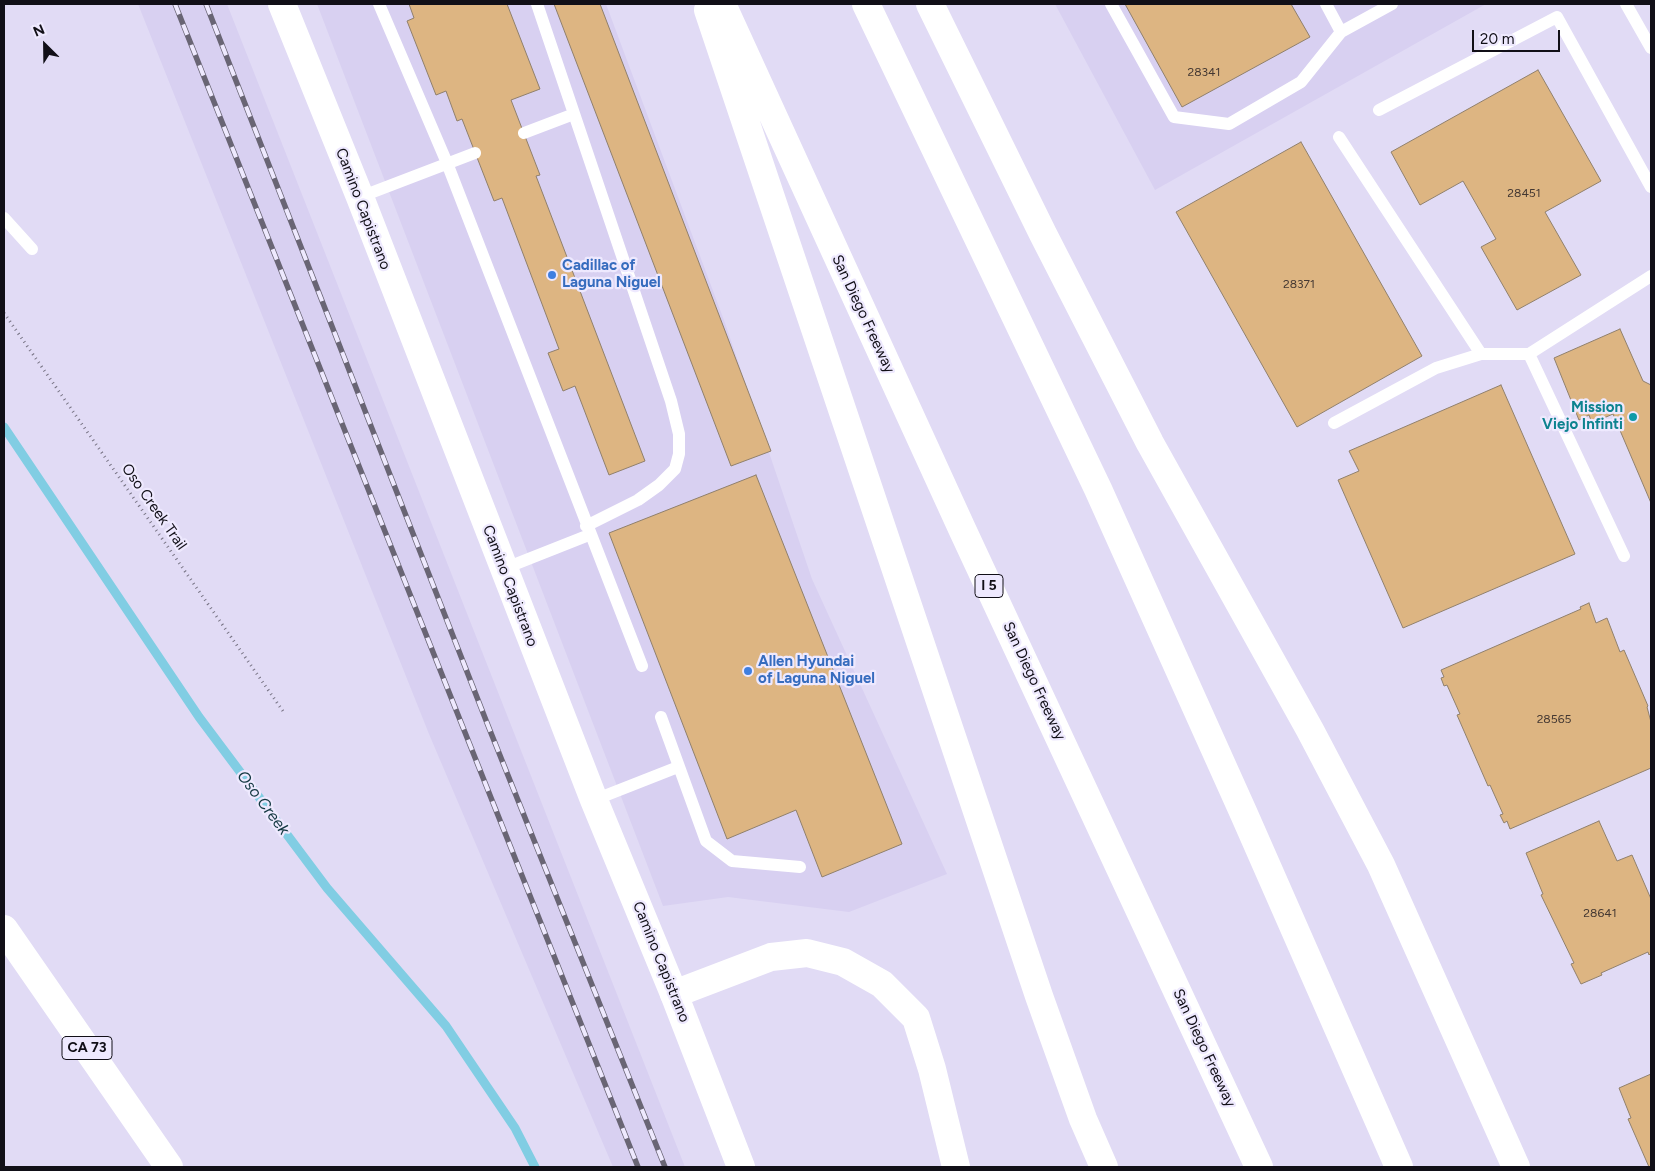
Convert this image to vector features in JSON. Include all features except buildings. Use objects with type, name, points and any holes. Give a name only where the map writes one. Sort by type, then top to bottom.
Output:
[{"type":"main road","name":"Camino Capistrano","points":[[282,4],[360,197],[594,800],[674,994],[741,1167]]},
{"type":"main road","points":[[706,4],[1039,996],[1083,1119],[1104,1167]]},
{"type":"main road","name":"San Diego Freeway","points":[[722,4],[963,531],[1259,1167]]},
{"type":"main road","points":[[866,4],[1102,498],[1244,814],[1398,1167]]},
{"type":"main road","points":[[930,4],[1043,234],[1150,443],[1305,722],[1381,865],[1516,1167]]},
{"type":"main road","name":"CA 73","points":[[4,928],[169,1167]]},
{"type":"main road","points":[[674,994],[771,957],[808,952],[843,962],[882,984],[916,1018],[932,1068],[956,1167]]},
{"type":"lane","points":[[379,4],[447,163],[642,666]]},
{"type":"lane","points":[[503,569],[588,530],[638,500],[659,485],[675,469],[679,454],[679,440],[671,401],[537,4]]},
{"type":"lane","points":[[1111,4],[1174,117],[1229,124],[1301,82],[1341,32],[1392,4]]},
{"type":"lane","points":[[1326,4],[1341,32]]},
{"type":"lane","points":[[1626,4],[1651,48]]},
{"type":"lane","points":[[1379,110],[1557,17],[1651,186]]},
{"type":"lane","points":[[524,133],[574,114]]},
{"type":"lane","points":[[1339,137],[1482,354]]},
{"type":"lane","points":[[360,197],[475,153]]},
{"type":"lane","points":[[4,218],[32,249]]},
{"type":"lane","points":[[1334,423],[1436,368],[1482,354],[1529,354],[1651,276]]},
{"type":"lane","points":[[1529,354],[1624,556]]},
{"type":"lane","points":[[661,717],[706,841],[732,861],[800,867]]},
{"type":"lane","points":[[594,800],[678,767]]},
{"type":"path","name":"Oso Creek Trail","points":[[4,313],[286,714]]},
{"type":"shaded area","points":[[138,4],[227,4],[685,1167],[613,1167],[429,734]]},
{"type":"shaded area","points":[[317,4],[606,4],[725,323],[812,579],[947,874],[849,912],[728,897],[663,906]]},
{"type":"shaded area","points":[[1055,4],[1486,4],[1155,190]]},
{"type":"waterway","name":"Oso Creek","points":[[4,427],[199,717],[327,888],[446,1026],[515,1128],[535,1167]]},
{"type":"railway","points":[[175,4],[638,1167]]},
{"type":"railway","points":[[206,4],[489,728],[665,1167]]},
{"type":"place","name":"Cadillac of Laguna Niguel","points":[[552,275]]},
{"type":"place","name":"Mission Viejo Infinti","points":[[1633,417]]},
{"type":"place","name":"Allen Hyundai of Laguna Niguel","points":[[748,671]]}]
